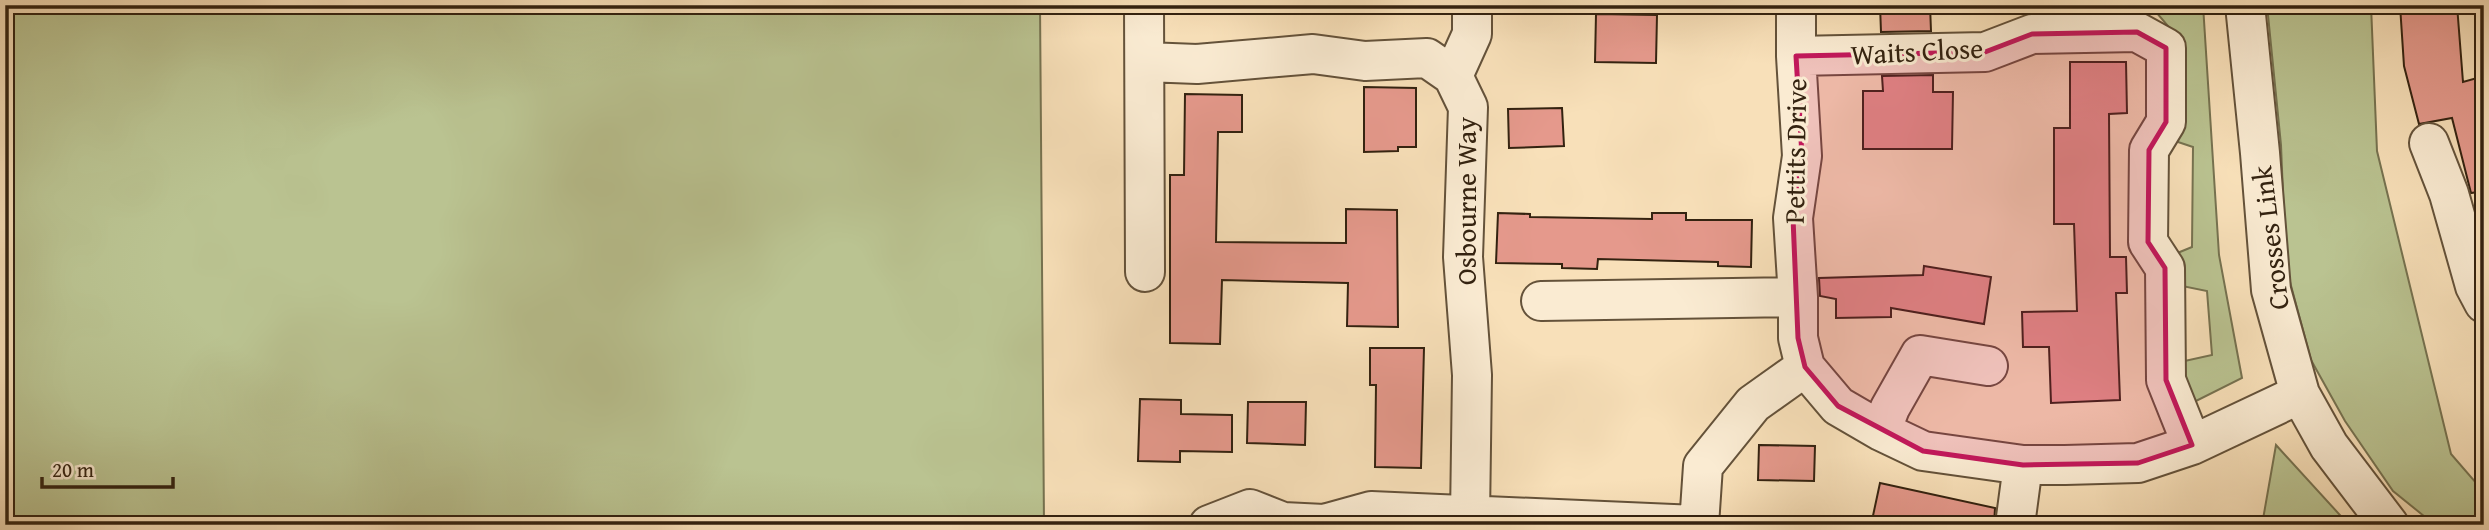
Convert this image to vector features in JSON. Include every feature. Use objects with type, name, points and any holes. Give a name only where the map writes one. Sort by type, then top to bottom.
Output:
[{"type":"street","points":[[1144,5],[1145,272]]},
{"type":"street","points":[[1453,76],[1472,34],[1472,5]]},
{"type":"street","name":"Pettits Drive","points":[[1796,5],[1801,156],[1793,219],[1798,338],[1804,367]]},
{"type":"street","name":"Crosses Link","points":[[2245,5],[2271,290],[2300,394],[2329,446],[2389,525]]},
{"type":"street","name":"Waits Close","points":[[1796,56],[1985,52],[2032,34],[2137,32],[2166,48],[2166,122],[2149,149],[2148,242],[2165,268],[2166,380],[2192,445]]},
{"type":"street","name":"Osbourne Way","points":[[1146,62],[1197,64],[1313,54],[1366,61],[1427,58],[1453,76],[1468,107],[1462,257],[1472,375],[1470,517]]},
{"type":"street","points":[[2429,142],[2449,194],[2475,286],[2484,303]]},
{"type":"street","points":[[1541,301],[1798,297]]},
{"type":"street","points":[[1881,431],[1890,408],[1920,355],[1988,366]]},
{"type":"street","points":[[1209,525],[1250,509],[1283,522],[1324,524],[1371,511],[1698,525],[1703,466],[1753,404],[1804,367],[1838,406],[1923,451],[2023,465],[2138,463],[2192,445],[2300,394]]},
{"type":"street","points":[[2015,525],[2023,465]]},
{"type":"highlighted area","points":[[2137,32],[2166,48],[2166,122],[2149,150],[2148,242],[2165,268],[2166,380],[2192,445],[2138,463],[2023,465],[1923,451],[1838,406],[1805,367],[1798,338],[1793,218],[1802,156],[1796,56],[1985,52],[2032,34]]},
{"type":"green space","points":[[5,5],[1040,5],[1044,525],[5,525]]},
{"type":"green space","points":[[2150,5],[2203,5],[2219,255],[2242,378],[2190,404],[2180,362],[2212,355],[2207,291],[2177,285],[2175,254],[2192,247],[2193,147],[2172,140],[2174,33]]},
{"type":"green space","points":[[2267,5],[2371,5],[2377,151],[2451,454],[2484,492],[2484,525],[2435,525],[2393,491],[2345,421],[2311,360],[2286,267],[2281,145]]},
{"type":"green space","points":[[2276,445],[2349,525],[2262,525]]},
{"type":"building","points":[[1880,5],[1930,5],[1931,31],[1881,32]]},
{"type":"building","points":[[2400,5],[2457,5],[2463,82],[2484,76],[2484,191],[2471,193],[2452,118],[2419,124],[2404,66]]},
{"type":"building","points":[[1596,14],[1657,15],[1656,63],[1595,62]]},
{"type":"building","points":[[2070,62],[2126,62],[2127,113],[2109,114],[2110,257],[2126,257],[2127,293],[2116,293],[2120,400],[2051,403],[2049,347],[2023,347],[2022,312],[2077,311],[2074,224],[2054,224],[2054,128],[2070,128]]},
{"type":"building","points":[[1933,75],[1933,92],[1953,92],[1952,149],[1863,149],[1863,91],[1883,91],[1882,76]]},
{"type":"building","points":[[1364,87],[1416,88],[1416,147],[1398,147],[1398,151],[1364,152]]},
{"type":"building","points":[[1185,94],[1242,95],[1242,132],[1218,132],[1216,242],[1346,243],[1346,209],[1397,210],[1398,327],[1347,326],[1348,283],[1222,280],[1220,344],[1170,343],[1170,175],[1184,175]]},
{"type":"building","points":[[1562,108],[1564,146],[1509,148],[1508,109]]},
{"type":"building","points":[[1498,213],[1530,214],[1530,217],[1652,219],[1652,213],[1686,213],[1686,220],[1752,220],[1751,267],[1718,266],[1718,262],[1598,259],[1597,269],[1562,268],[1562,264],[1496,263]]},
{"type":"building","points":[[1924,266],[1991,277],[1984,324],[1891,308],[1891,317],[1836,318],[1836,299],[1820,296],[1819,278],[1923,275]]},
{"type":"building","points":[[1370,348],[1424,348],[1421,468],[1375,467],[1376,385],[1370,385]]},
{"type":"building","points":[[1140,399],[1181,400],[1181,414],[1232,415],[1232,452],[1180,451],[1180,462],[1138,461]]},
{"type":"building","points":[[1248,402],[1306,402],[1305,445],[1247,443]]},
{"type":"building","points":[[1759,445],[1815,446],[1814,481],[1758,480]]},
{"type":"building","points":[[1880,483],[1995,508],[1994,525],[1871,525]]}]
